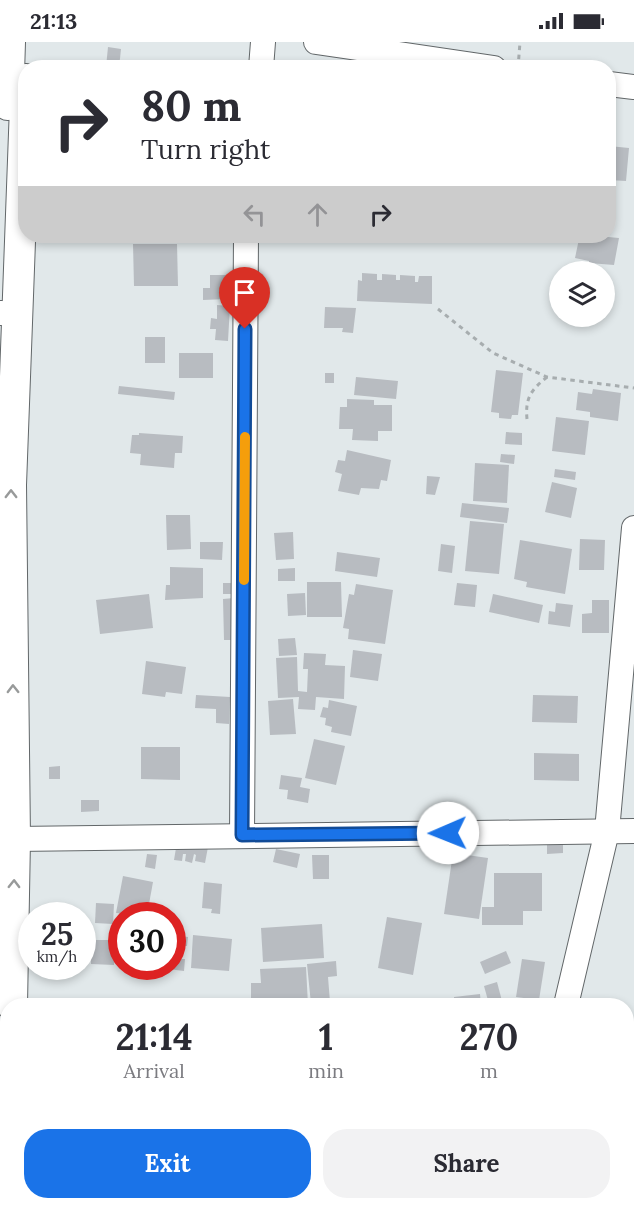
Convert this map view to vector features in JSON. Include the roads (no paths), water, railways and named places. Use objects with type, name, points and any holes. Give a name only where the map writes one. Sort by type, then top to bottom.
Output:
[{"type":"main road","points":[[10,42],[15,77],[11,485],[15,839],[12,998]]},
{"type":"main road","points":[[21,60],[27,42]]},
{"type":"main road","points":[[0,363],[15,77]]},
{"type":"street","points":[[262,60],[263,42]]},
{"type":"street","points":[[316,42],[439,60]]},
{"type":"street","points":[[616,85],[634,87]]},
{"type":"street","points":[[242,835],[246,243]]},
{"type":"street","points":[[569,998],[607,831],[634,528]]},
{"type":"street","points":[[15,839],[634,831]]}]
